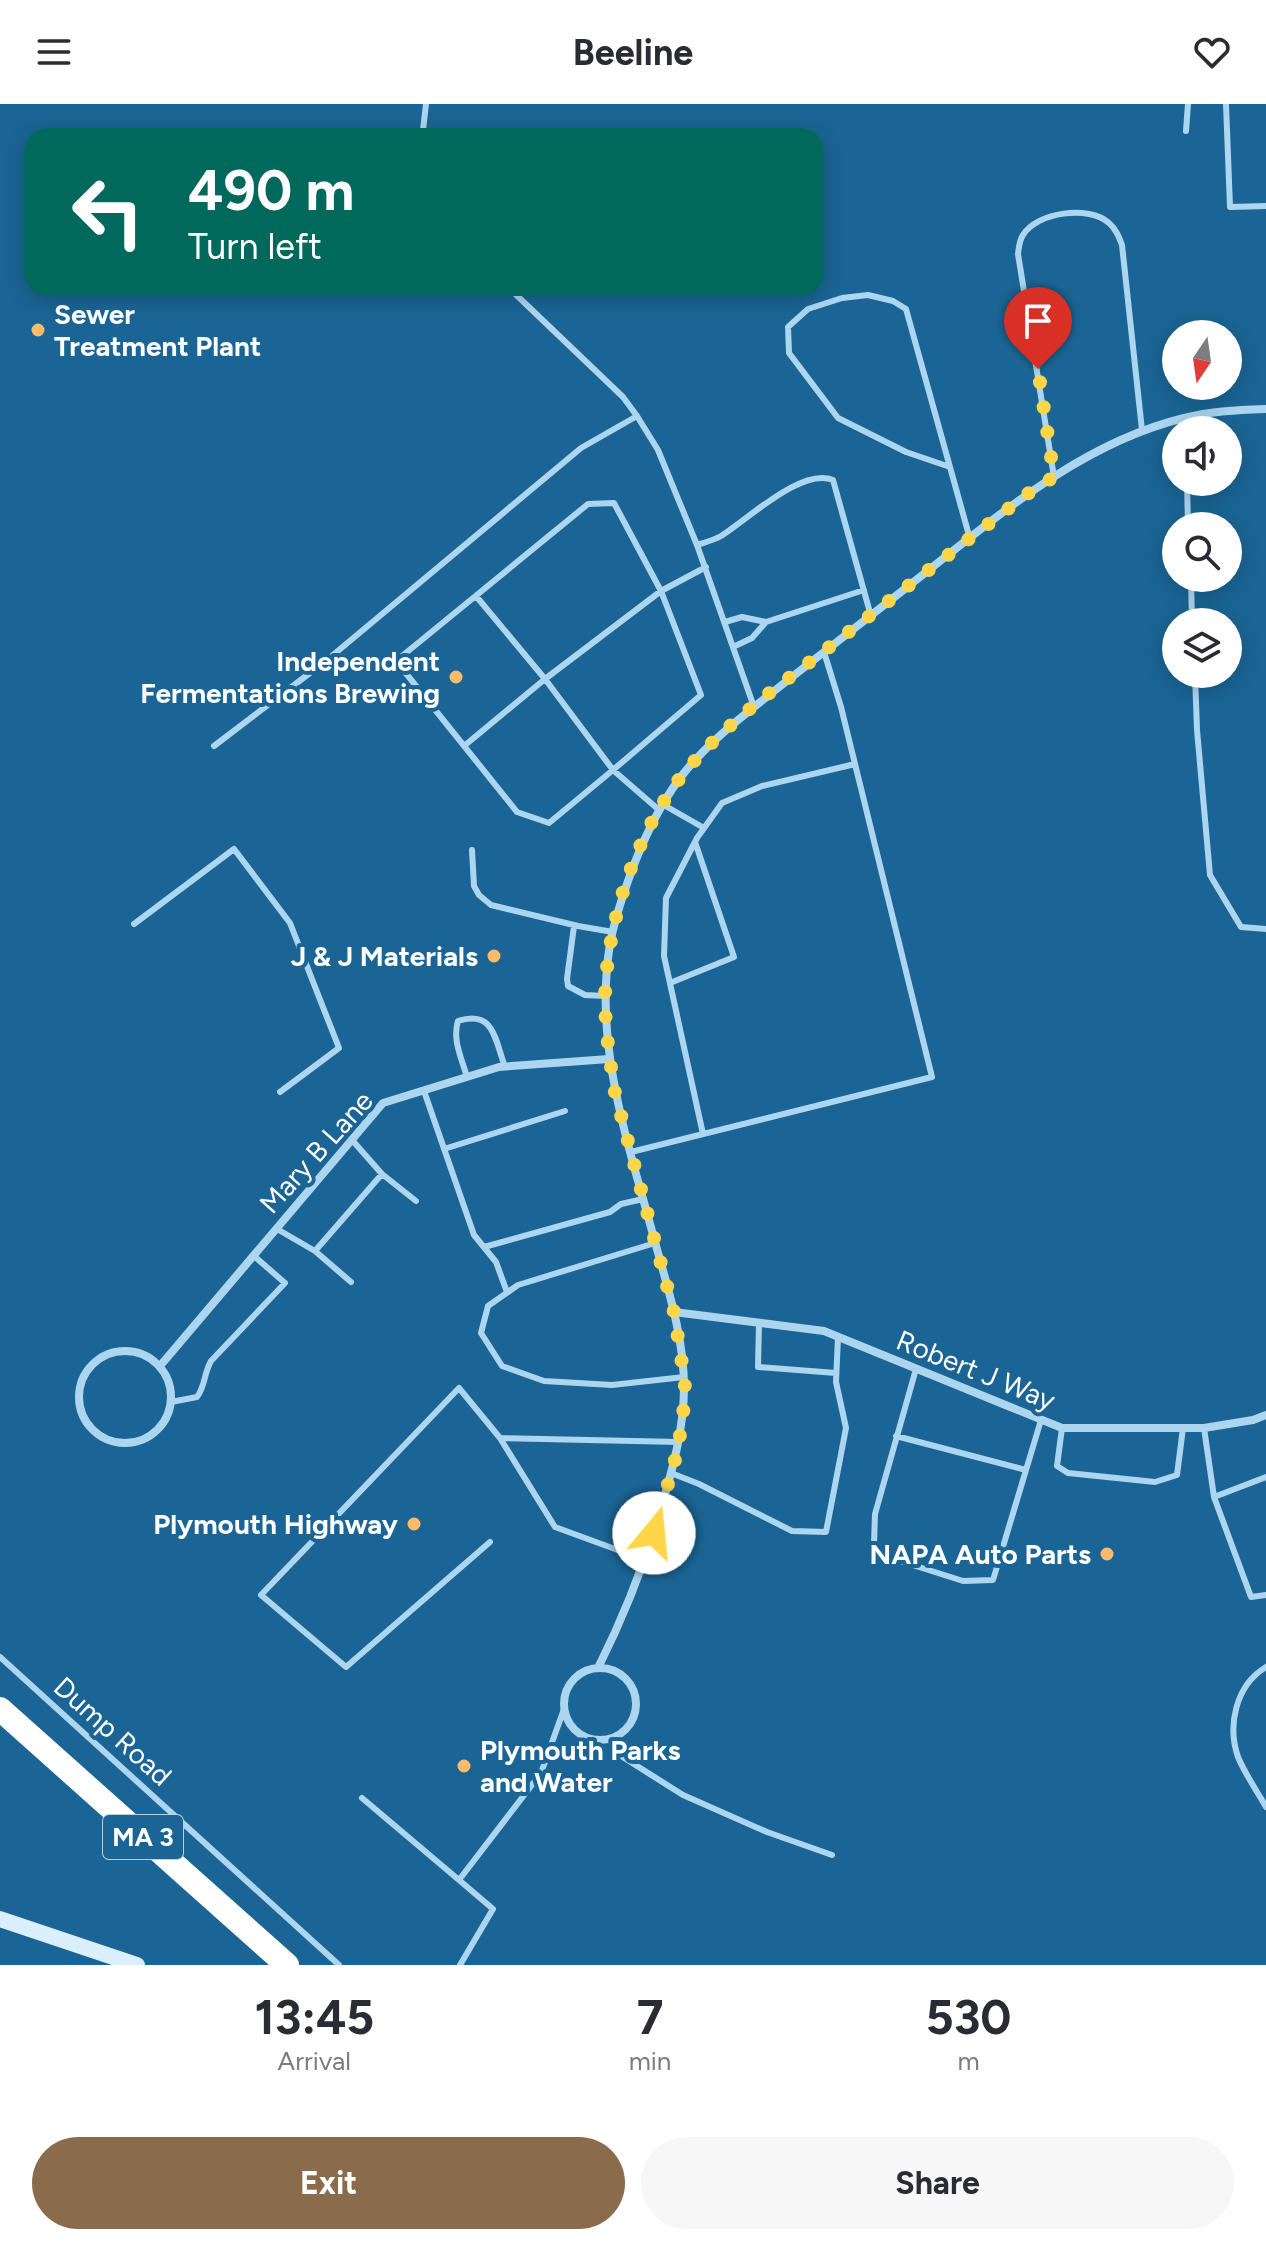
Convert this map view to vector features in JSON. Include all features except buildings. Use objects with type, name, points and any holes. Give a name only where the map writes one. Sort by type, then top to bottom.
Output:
[{"type":"highway","name":"MA 3","points":[[0,1709],[287,1965]]},
{"type":"main road","points":[[0,1919],[137,1965]]},
{"type":"street","points":[[1196,416],[1266,409]]},
{"type":"street","points":[[598,1668],[628,1607],[645,1560],[671,1473],[683,1417],[684,1377],[674,1312],[615,1093],[609,1059],[605,996],[613,932],[637,856],[661,807],[691,765],[754,707],[1034,489],[1099,450],[1162,424]]},
{"type":"street","name":"Mary B Lane","points":[[160,1366],[383,1103],[505,1067],[609,1059]]},
{"type":"street","name":"Robert J Way","points":[[674,1312],[824,1331],[1062,1428],[1204,1428],[1266,1415]]},
{"type":"street","points":[[120,1351],[149,1357],[160,1366],[168,1380],[171,1402],[162,1425],[151,1436],[136,1442],[121,1443],[105,1439],[92,1430],[83,1418],[78,1403],[84,1375],[93,1363],[105,1355],[120,1351]]},
{"type":"street","points":[[598,1668],[620,1674],[634,1693],[636,1704],[628,1726],[619,1734],[597,1740],[585,1737],[568,1721],[564,1697],[576,1677],[586,1670],[598,1668]]},
{"type":"lane","points":[[423,128],[426,104]]},
{"type":"lane","points":[[1186,131],[1188,104]]},
{"type":"lane","points":[[1226,104],[1230,207],[1266,206]]},
{"type":"lane","points":[[1054,477],[1018,254],[1024,233],[1044,218],[1065,213],[1096,216],[1115,229],[1122,245],[1142,430]]},
{"type":"lane","points":[[950,467],[906,452],[838,418],[789,353],[788,327],[808,309],[842,298],[868,295],[893,301],[906,309],[950,467],[970,539]]},
{"type":"lane","points":[[517,296],[613,387],[637,416],[658,450],[706,567],[754,707]]},
{"type":"lane","points":[[214,746],[327,660],[581,448],[637,416]]},
{"type":"lane","points":[[697,545],[718,538],[799,482],[817,477],[833,480],[871,616]]},
{"type":"lane","points":[[614,503],[661,591],[701,695],[549,823],[517,812],[396,661],[476,596],[588,504],[614,503]]},
{"type":"lane","points":[[464,746],[545,679],[661,591],[706,567]]},
{"type":"lane","points":[[725,622],[742,617],[766,622],[864,590]]},
{"type":"lane","points":[[476,596],[545,679],[613,770],[661,807],[704,828]]},
{"type":"lane","points":[[733,647],[752,638],[766,622]]},
{"type":"lane","points":[[631,1152],[932,1077],[841,707],[824,652]]},
{"type":"lane","points":[[1196,688],[1210,875],[1241,927],[1266,929]]},
{"type":"lane","points":[[703,1134],[664,956],[666,898],[695,842],[722,803],[762,786],[855,764]]},
{"type":"lane","points":[[670,983],[734,957],[695,842]]},
{"type":"lane","points":[[134,924],[234,849],[290,923],[339,1048],[280,1092]]},
{"type":"lane","points":[[472,850],[474,886],[491,905],[574,926],[613,932]]},
{"type":"lane","points":[[574,926],[568,986],[585,995],[605,996]]},
{"type":"lane","points":[[467,1077],[456,1042],[456,1028],[458,1021],[470,1017],[487,1022],[505,1067]]},
{"type":"lane","points":[[424,1091],[474,1235],[496,1262],[507,1292]]},
{"type":"lane","points":[[444,1149],[565,1111]]},
{"type":"lane","points":[[352,1140],[382,1174],[416,1201]]},
{"type":"lane","points":[[315,1251],[382,1174]]},
{"type":"lane","points":[[484,1247],[610,1212],[621,1204],[643,1199]]},
{"type":"lane","points":[[277,1229],[315,1251],[351,1282]]},
{"type":"lane","points":[[655,1243],[518,1285],[488,1306],[481,1333],[502,1366],[544,1381],[612,1385],[684,1377]]},
{"type":"lane","points":[[171,1402],[197,1397],[203,1390],[206,1369],[211,1361],[285,1283],[254,1256]]},
{"type":"lane","points":[[759,1323],[758,1367],[836,1373]]},
{"type":"lane","points":[[671,1473],[792,1531],[826,1532],[846,1428],[836,1382],[838,1337]]},
{"type":"lane","points":[[916,1369],[875,1514],[874,1544],[894,1559],[963,1581],[993,1580],[1041,1420]]},
{"type":"lane","points":[[490,1542],[346,1667],[261,1595],[459,1388],[500,1438],[555,1527],[645,1560]]},
{"type":"lane","points":[[1062,1428],[1057,1466],[1068,1473],[1155,1482],[1177,1475],[1183,1428]]},
{"type":"lane","points":[[1204,1428],[1214,1497],[1251,1597],[1266,1595]]},
{"type":"lane","points":[[896,1436],[1026,1470]]},
{"type":"lane","points":[[500,1438],[679,1442]]},
{"type":"lane","points":[[1214,1497],[1266,1477]]},
{"type":"lane","name":"Dump Road","points":[[0,1657],[339,1965]]},
{"type":"lane","points":[[1266,1667],[1257,1672],[1242,1691],[1234,1730],[1240,1762],[1266,1807]]},
{"type":"lane","points":[[459,1880],[541,1773],[564,1709]]},
{"type":"lane","points":[[609,1738],[618,1754],[683,1795],[767,1832],[832,1855]]},
{"type":"lane","points":[[362,1798],[493,1909],[460,1965]]},
{"type":"place","name":"Sewer Treatment Plant","points":[[38,330]]},
{"type":"place","name":"Independent Fermentations Brewing","points":[[456,677]]},
{"type":"place","name":"J & J Materials","points":[[494,956]]},
{"type":"place","name":"Plymouth Highway","points":[[414,1524]]},
{"type":"place","name":"NAPA Auto Parts","points":[[1107,1554]]},
{"type":"place","name":"Plymouth Parks and Water","points":[[464,1766]]},
{"type":"route","points":[[654,1533],[677,1453],[685,1383],[674,1312],[615,1093],[609,1059],[605,1008],[608,959],[626,887],[641,846],[662,804],[680,778],[715,740],[856,626],[1034,489],[1054,477],[1038,369]]}]
